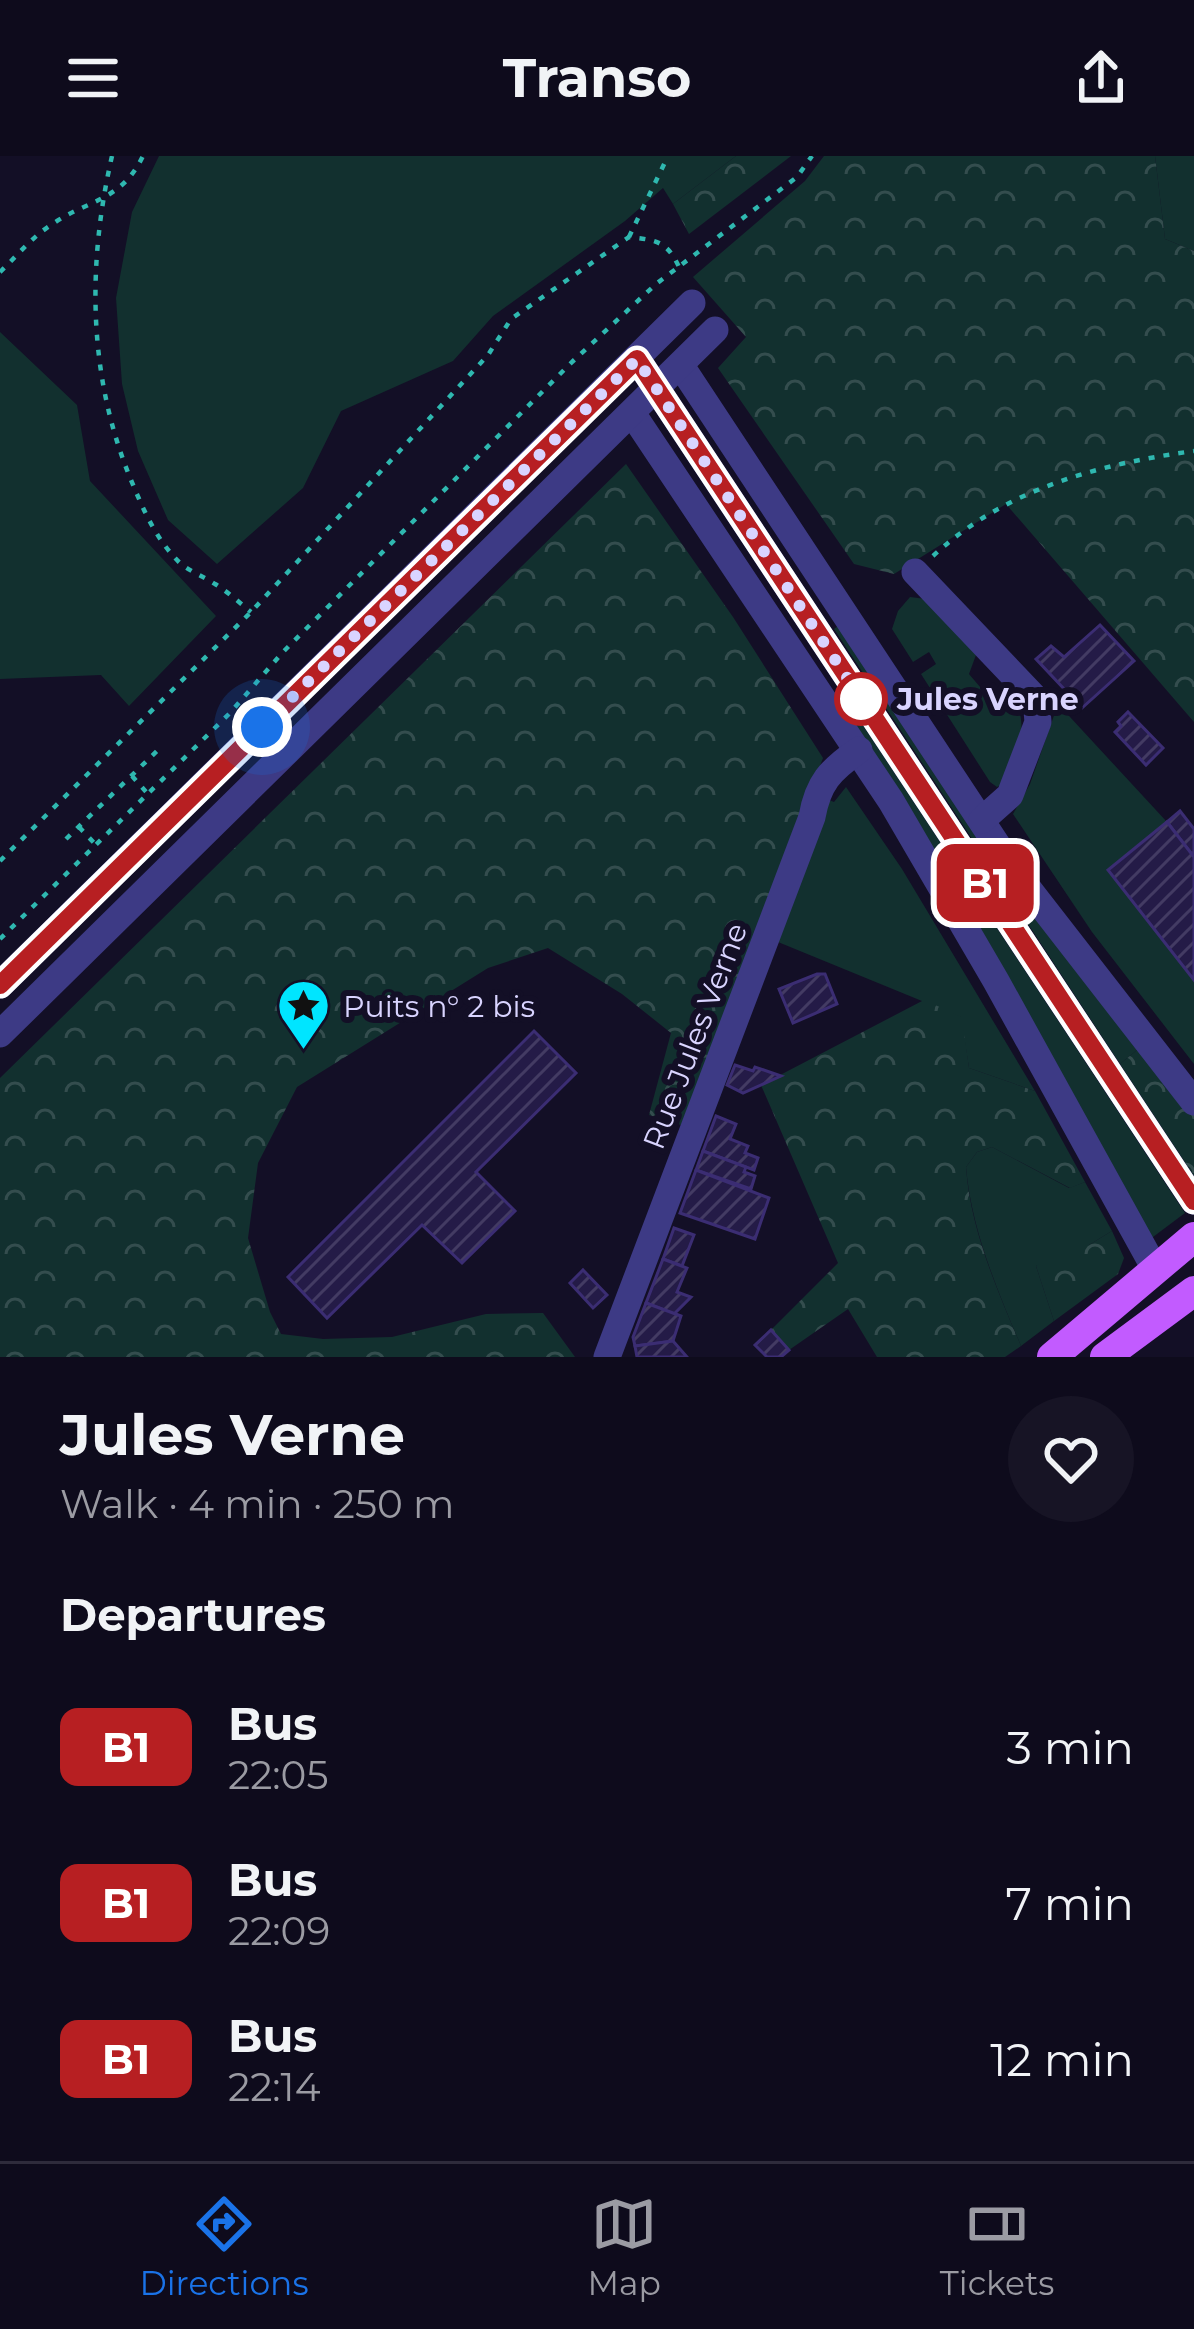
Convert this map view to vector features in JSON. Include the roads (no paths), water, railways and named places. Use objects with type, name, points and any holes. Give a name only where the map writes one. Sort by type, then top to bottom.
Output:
[{"type":"main road","points":[[1105,1357],[1183,1273],[1194,1237]]},
{"type":"main road","points":[[1052,1357],[1183,1273]]},
{"type":"main road","points":[[1081,1357],[1183,1273]]},
{"type":"street","points":[[0,986],[692,303]]},
{"type":"street","points":[[0,1034],[716,330]]},
{"type":"street","points":[[637,359],[1194,1201]]},
{"type":"street","points":[[681,366],[1013,868],[1194,1102]]},
{"type":"street","points":[[632,413],[859,750],[996,981],[1183,1273]]},
{"type":"street","points":[[915,572],[1036,699],[1038,722],[1010,795],[982,820]]},
{"type":"street","name":"Rue Jules Verne","points":[[609,1356],[805,836],[817,793],[830,771],[859,750]]},
{"type":"place","name":"Jules Verne","points":[[861,699]]},
{"type":"place","name":"Puits n° 2 bis","points":[[304,1052]]}]
